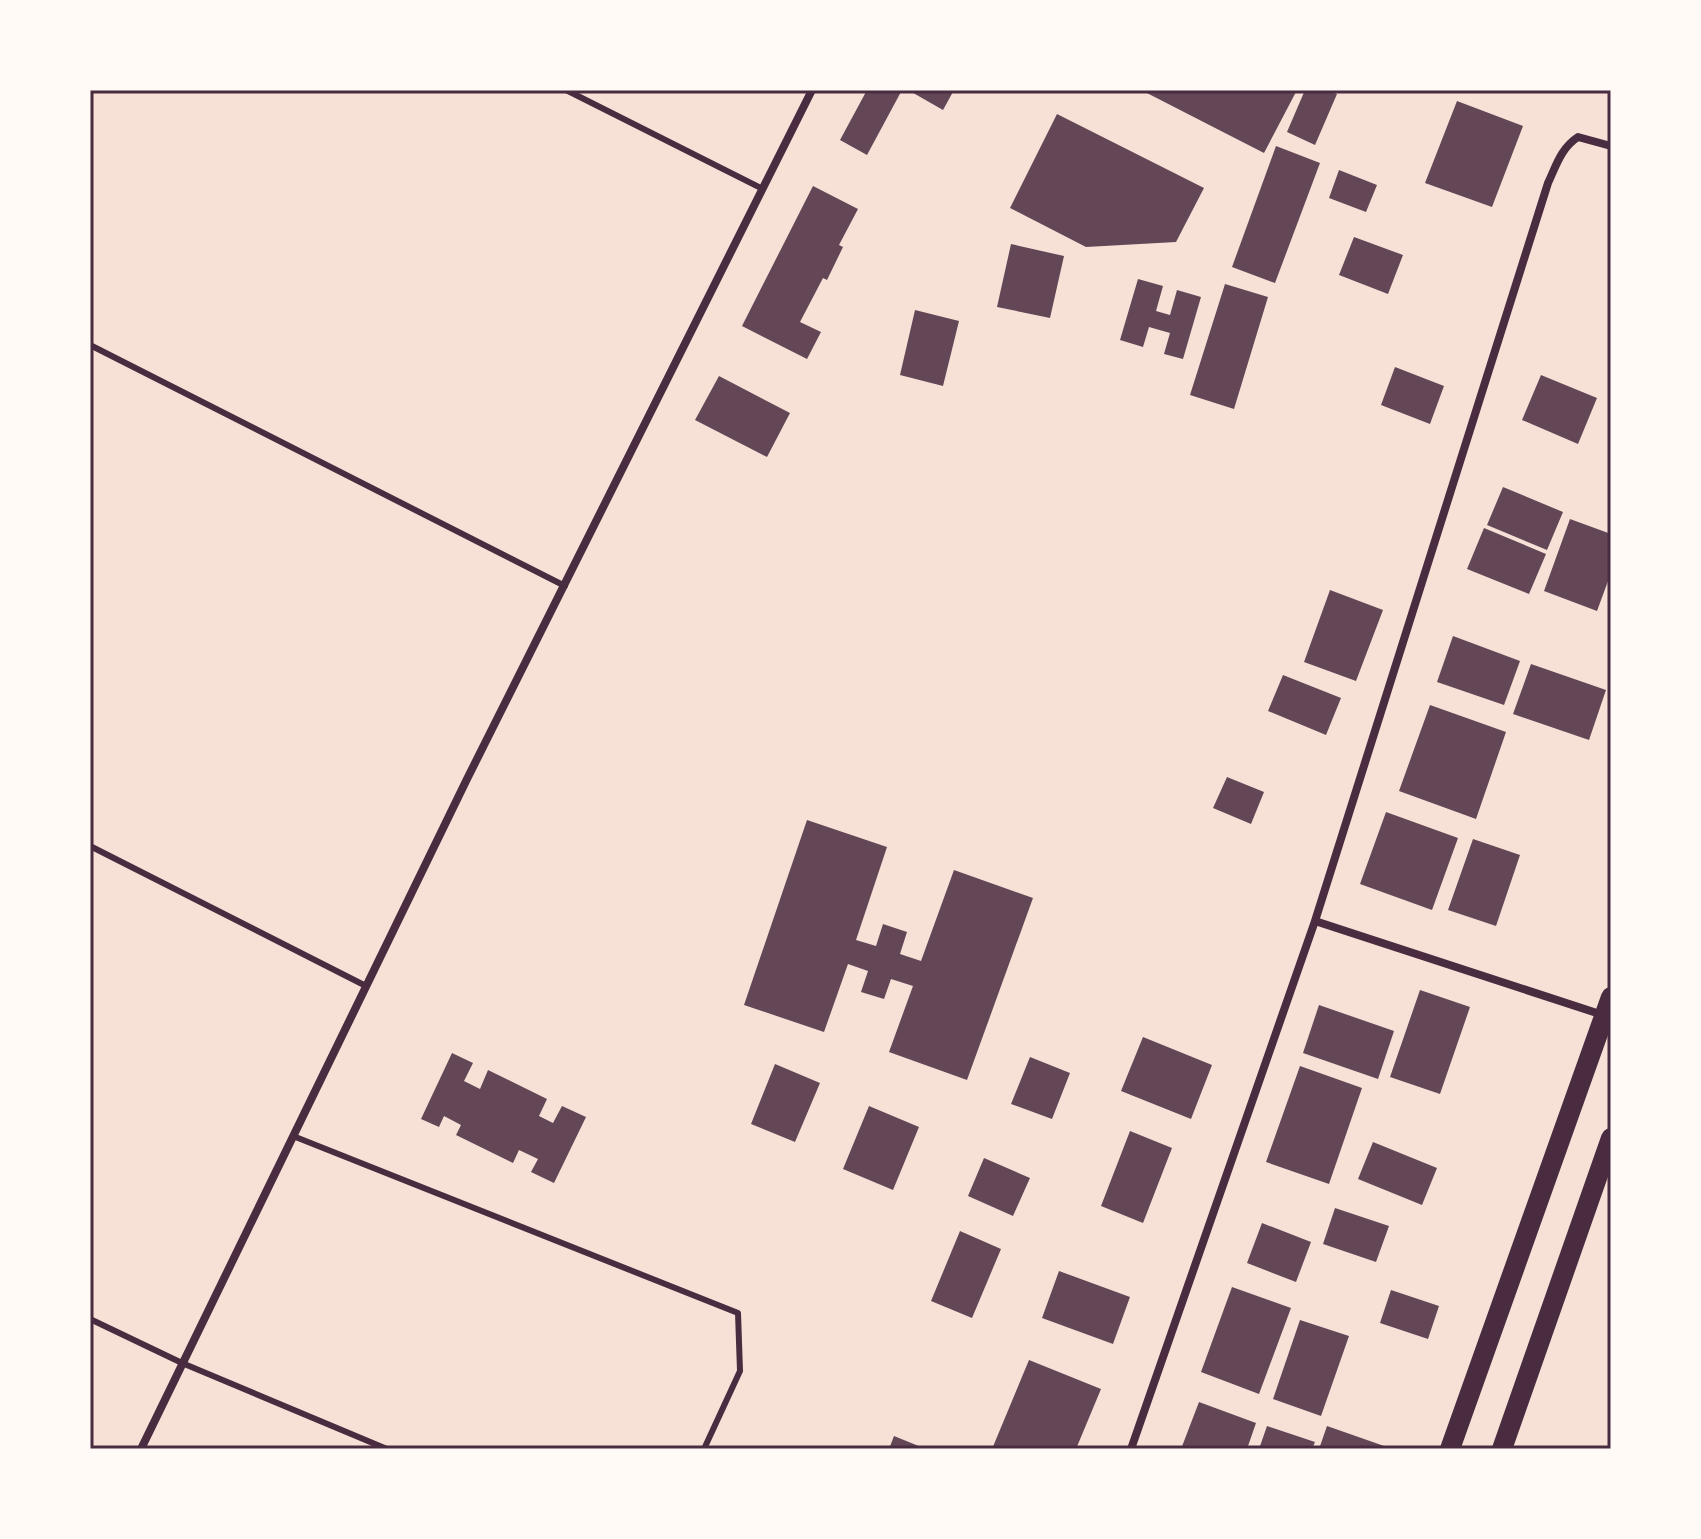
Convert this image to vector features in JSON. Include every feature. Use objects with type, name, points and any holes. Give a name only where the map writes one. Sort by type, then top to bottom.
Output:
[{"type":"main road","points":[[1450,1449],[1608,1006]]},
{"type":"main road","points":[[1502,1449],[1611,1138]]},
{"type":"street","points":[[141,1449],[366,986],[812,90]]},
{"type":"street","points":[[1131,1449],[1315,921],[1548,183],[1561,154],[1578,137],[1611,146]]},
{"type":"street","points":[[1315,921],[1608,1006]]},
{"type":"lane","points":[[566,90],[763,189]]},
{"type":"lane","points":[[90,345],[565,586]]},
{"type":"lane","points":[[90,846],[366,986]]},
{"type":"lane","points":[[293,1136],[738,1313],[740,1371],[704,1449]]},
{"type":"lane","points":[[90,1319],[182,1363],[387,1449]]},
{"type":"building","points":[[867,90],[902,90],[867,155],[840,140]]},
{"type":"building","points":[[908,90],[954,90],[943,110]]},
{"type":"building","points":[[1141,90],[1297,90],[1264,153]]},
{"type":"building","points":[[1305,90],[1328,90],[1337,94],[1315,145],[1287,132]]},
{"type":"building","points":[[1457,101],[1523,126],[1492,207],[1425,183]]},
{"type":"building","points":[[1057,114],[1204,188],[1176,242],[1086,247],[1010,208]]},
{"type":"building","points":[[1276,146],[1320,163],[1275,283],[1232,267]]},
{"type":"building","points":[[1339,170],[1377,185],[1366,212],[1329,198]]},
{"type":"building","points":[[813,186],[858,209],[839,245],[843,247],[827,280],[823,278],[800,322],[821,332],[807,359],[742,326]]},
{"type":"building","points":[[1354,237],[1403,255],[1388,294],[1339,275]]},
{"type":"building","points":[[1011,244],[1064,256],[1050,318],[997,307]]},
{"type":"building","points":[[1138,279],[1163,286],[1156,311],[1170,315],[1177,290],[1201,297],[1183,359],[1164,354],[1170,333],[1149,327],[1143,347],[1120,340]]},
{"type":"building","points":[[1225,284],[1268,297],[1234,409],[1190,395]]},
{"type":"building","points":[[915,310],[959,321],[943,386],[900,375]]},
{"type":"building","points":[[1395,367],[1444,386],[1430,424],[1381,405]]},
{"type":"building","points":[[1541,375],[1597,398],[1578,444],[1522,420]]},
{"type":"building","points":[[719,376],[790,413],[767,457],[695,420]]},
{"type":"building","points":[[1503,487],[1563,512],[1547,550],[1487,525]]},
{"type":"building","points":[[1570,519],[1611,534],[1611,573],[1597,611],[1544,591]]},
{"type":"building","points":[[1484,528],[1546,554],[1529,594],[1467,569]]},
{"type":"building","points":[[1330,590],[1383,610],[1356,681],[1304,662]]},
{"type":"building","points":[[1453,636],[1520,661],[1504,705],[1437,682]]},
{"type":"building","points":[[1531,664],[1606,690],[1589,740],[1513,714]]},
{"type":"building","points":[[1283,675],[1341,698],[1326,735],[1268,711]]},
{"type":"building","points":[[1430,705],[1506,732],[1476,819],[1399,791]]},
{"type":"building","points":[[1227,777],[1264,792],[1251,824],[1213,808]]},
{"type":"building","points":[[1386,812],[1458,838],[1432,910],[1360,884]]},
{"type":"building","points":[[807,820],[887,847],[856,940],[876,946],[883,924],[907,932],[900,954],[921,961],[954,870],[1033,898],[967,1080],[889,1052],[913,986],[891,979],[884,999],[861,992],[868,971],[848,964],[824,1032],[744,1005]]},
{"type":"building","points":[[1473,839],[1520,855],[1496,926],[1448,910]]},
{"type":"building","points":[[1420,990],[1470,1007],[1440,1094],[1390,1077]]},
{"type":"building","points":[[1319,1005],[1394,1031],[1378,1079],[1303,1053]]},
{"type":"building","points":[[1143,1037],[1212,1065],[1191,1119],[1121,1091]]},
{"type":"building","points":[[452,1053],[473,1063],[464,1081],[480,1089],[488,1070],[547,1099],[539,1116],[553,1123],[562,1106],[586,1117],[554,1183],[531,1172],[538,1159],[519,1150],[513,1163],[456,1135],[461,1125],[444,1116],[439,1127],[421,1119]]},
{"type":"building","points":[[1030,1057],[1070,1073],[1052,1119],[1011,1104]]},
{"type":"building","points":[[775,1064],[820,1083],[795,1142],[751,1124]]},
{"type":"building","points":[[1300,1066],[1362,1088],[1329,1184],[1266,1162]]},
{"type":"building","points":[[869,1106],[919,1127],[893,1190],[843,1169]]},
{"type":"building","points":[[1130,1131],[1172,1148],[1143,1223],[1101,1206]]},
{"type":"building","points":[[1373,1142],[1437,1168],[1422,1205],[1358,1179]]},
{"type":"building","points":[[984,1158],[1030,1178],[1013,1216],[968,1196]]},
{"type":"building","points":[[1335,1208],[1389,1226],[1376,1262],[1323,1244]]},
{"type":"building","points":[[1262,1223],[1311,1242],[1296,1282],[1247,1263]]},
{"type":"building","points":[[960,1231],[1001,1249],[972,1318],[931,1301]]},
{"type":"building","points":[[1059,1271],[1130,1297],[1113,1344],[1042,1318]]},
{"type":"building","points":[[1232,1287],[1291,1308],[1259,1394],[1201,1372]]},
{"type":"building","points":[[1391,1290],[1439,1306],[1428,1339],[1380,1323]]},
{"type":"building","points":[[1300,1320],[1349,1336],[1321,1416],[1273,1399]]},
{"type":"building","points":[[1029,1360],[1101,1389],[1076,1449],[992,1449]]},
{"type":"building","points":[[1199,1402],[1256,1423],[1247,1449],[1181,1449]]},
{"type":"building","points":[[1267,1426],[1315,1442],[1312,1449],[1259,1449]]},
{"type":"building","points":[[1327,1426],[1387,1447],[1319,1449]]},
{"type":"building","points":[[894,1436],[926,1449],[889,1449]]}]
